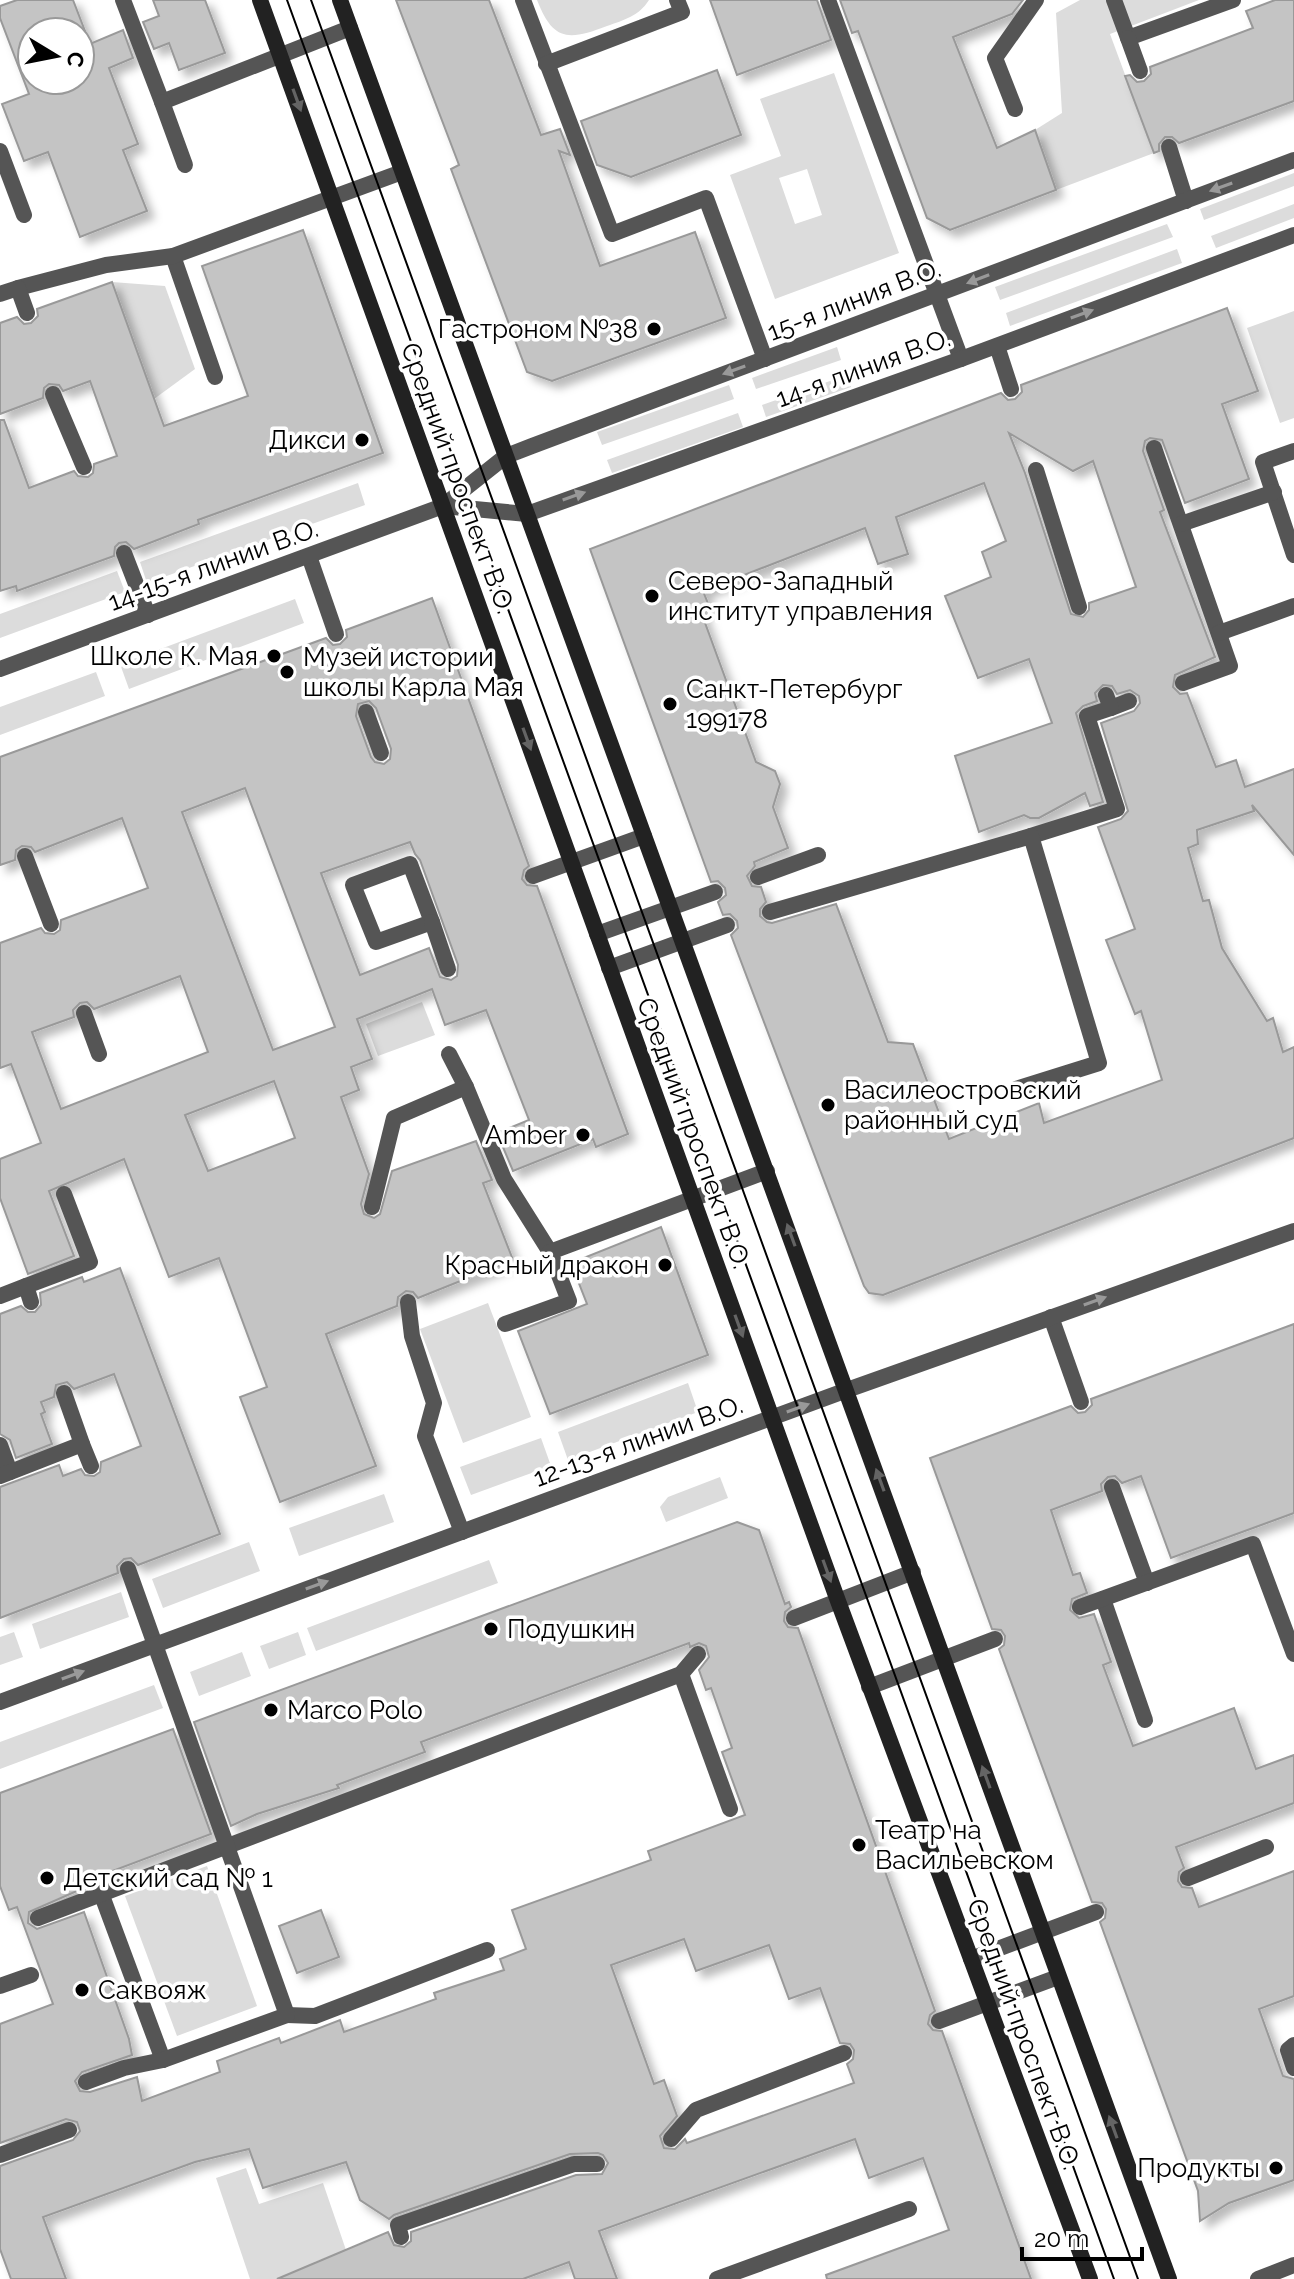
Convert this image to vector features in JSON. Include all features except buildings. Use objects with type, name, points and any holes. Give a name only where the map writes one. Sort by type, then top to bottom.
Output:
[{"type":"main road","name":"Средний проспект В.О.","points":[[260,0],[771,1418],[1090,2279]]},
{"type":"main road","name":"Средний проспект В.О.","points":[[340,0],[1169,2279]]},
{"type":"street","points":[[123,0],[185,165]]},
{"type":"street","points":[[523,0],[612,234],[706,198],[765,359]]},
{"type":"street","points":[[546,64],[682,12],[677,0]]},
{"type":"street","points":[[828,0],[961,359]]},
{"type":"street","points":[[1015,109],[995,58],[1036,0]]},
{"type":"street","points":[[1114,0],[1140,71]]},
{"type":"street","points":[[1128,38],[1233,0]]},
{"type":"street","points":[[162,102],[350,28]]},
{"type":"street","points":[[1169,147],[1186,201]]},
{"type":"street","points":[[0,151],[24,215]]},
{"type":"street","name":"15-я линия В.О.","points":[[443,506],[506,456],[1294,160]]},
{"type":"street","points":[[0,294],[106,265],[173,256],[402,172]]},
{"type":"street","name":"14-я линия В.О.","points":[[443,506],[527,514],[997,346],[1294,235]]},
{"type":"street","points":[[173,256],[215,377]]},
{"type":"street","points":[[18,288],[27,313]]},
{"type":"street","points":[[997,346],[1011,389]]},
{"type":"street","points":[[53,394],[84,467]]},
{"type":"street","points":[[1154,448],[1230,666],[1183,683]]},
{"type":"street","points":[[1294,451],[1263,462],[1294,555]]},
{"type":"street","points":[[1036,470],[1079,607]]},
{"type":"street","points":[[1181,524],[1274,492]]},
{"type":"street","name":"14-15-я линии В.О.","points":[[0,669],[443,506]]},
{"type":"street","points":[[124,553],[148,615]]},
{"type":"street","points":[[309,556],[336,634]]},
{"type":"street","points":[[1219,633],[1294,606]]},
{"type":"street","points":[[770,912],[1117,809],[1087,716],[1109,702],[1129,701]]},
{"type":"street","points":[[366,712],[381,753]]},
{"type":"street","points":[[533,876],[644,836]]},
{"type":"street","points":[[1016,1089],[1099,1063],[1031,836]]},
{"type":"street","points":[[758,877],[818,855]]},
{"type":"street","points":[[25,856],[51,924]]},
{"type":"street","points":[[431,915],[376,942],[353,885],[410,864],[431,915],[448,969]]},
{"type":"street","points":[[597,934],[715,892]]},
{"type":"street","points":[[609,968],[727,925]]},
{"type":"street","points":[[84,1013],[99,1054]]},
{"type":"street","points":[[449,1054],[504,1179],[550,1252],[569,1301],[505,1324]]},
{"type":"street","points":[[372,1207],[394,1118],[466,1087]]},
{"type":"street","points":[[550,1252],[767,1171]]},
{"type":"street","points":[[0,1296],[29,1294],[90,1262],[64,1194]]},
{"type":"street","name":"12-13-я линии В.О.","points":[[0,1702],[847,1390],[1294,1231]]},
{"type":"street","points":[[408,1302],[412,1336],[434,1403],[425,1436],[462,1532]]},
{"type":"street","points":[[1051,1317],[1081,1402]]},
{"type":"street","points":[[64,1393],[91,1466]]},
{"type":"street","points":[[0,1445],[5,1474],[82,1444]]},
{"type":"street","points":[[1112,1487],[1147,1583]]},
{"type":"street","points":[[1080,1607],[1253,1544],[1294,1654]]},
{"type":"street","points":[[128,1569],[287,2015]]},
{"type":"street","points":[[794,1618],[913,1572]]},
{"type":"street","points":[[1103,1599],[1145,1720]]},
{"type":"street","points":[[869,1687],[995,1639]]},
{"type":"street","points":[[38,1918],[681,1674],[698,1654]]},
{"type":"street","points":[[681,1674],[730,1809]]},
{"type":"street","points":[[1188,1878],[1266,1847]]},
{"type":"street","points":[[101,1893],[163,2060]]},
{"type":"street","points":[[971,1959],[1096,1912]]},
{"type":"street","points":[[86,2082],[124,2068],[163,2060],[287,2015],[315,2016],[487,1950]]},
{"type":"street","points":[[0,1986],[31,1975]]},
{"type":"street","points":[[939,2021],[1058,1977]]},
{"type":"street","points":[[1294,2045],[1288,2050],[1294,2068]]},
{"type":"street","points":[[671,2139],[696,2110],[844,2053]]},
{"type":"street","points":[[1,2153],[69,2130]]},
{"type":"street","points":[[401,2237],[398,2225],[574,2164],[597,2164]]},
{"type":"street","points":[[717,2279],[909,2209]]},
{"type":"street","points":[[1258,2279],[1294,2265]]},
{"type":"shaded area","points":[[537,0],[649,0],[636,14],[625,19],[572,35],[563,34],[549,23]]},
{"type":"shaded area","points":[[1080,0],[1199,0],[1110,34],[1154,153],[1056,190],[1035,130],[1062,113],[1056,13]]},
{"type":"shaded area","points":[[834,73],[899,253],[775,299],[730,175],[781,156],[760,99]],"holes":[[[807,169],[822,215],[795,224],[779,178]]]},
{"type":"shaded area","points":[[1294,173],[1294,186],[1204,220],[1200,209]]},
{"type":"shaded area","points":[[1294,204],[1294,218],[1216,248],[1211,236]]},
{"type":"shaded area","points":[[1167,224],[1173,237],[1000,300],[995,287]]},
{"type":"shaded area","points":[[1177,249],[1182,263],[1010,326],[1006,313]]},
{"type":"shaded area","points":[[112,282],[165,286],[195,369],[154,399]]},
{"type":"shaded area","points":[[1294,311],[1294,418],[1280,423],[1247,328]]},
{"type":"shaded area","points":[[837,347],[841,360],[756,389],[752,378]]},
{"type":"shaded area","points":[[847,375],[851,387],[766,417],[762,405]]},
{"type":"shaded area","points":[[729,385],[734,399],[602,445],[597,432]]},
{"type":"shaded area","points":[[738,413],[743,427],[612,473],[607,460]]},
{"type":"shaded area","points":[[358,483],[365,505],[147,583],[140,562]]},
{"type":"shaded area","points":[[117,571],[125,592],[0,638],[0,614]]},
{"type":"shaded area","points":[[295,599],[304,623],[129,689],[120,664]]},
{"type":"shaded area","points":[[96,672],[105,696],[0,735],[0,707]]},
{"type":"shaded area","points":[[422,1002],[435,1035],[378,1056],[366,1024]]},
{"type":"shaded area","points":[[488,1303],[531,1417],[463,1443],[420,1329]]},
{"type":"shaded area","points":[[688,1383],[698,1412],[568,1460],[558,1432]]},
{"type":"shaded area","points":[[541,1438],[551,1466],[471,1495],[460,1467]]},
{"type":"shaded area","points":[[720,1477],[728,1498],[666,1522],[660,1507],[668,1497]]},
{"type":"shaded area","points":[[384,1494],[394,1522],[299,1556],[289,1528]]},
{"type":"shaded area","points":[[249,1542],[260,1571],[163,1608],[152,1579]]},
{"type":"shaded area","points":[[489,1560],[498,1583],[316,1651],[307,1628]]},
{"type":"shaded area","points":[[121,1592],[129,1617],[40,1649],[32,1624]]},
{"type":"shaded area","points":[[14,1632],[23,1657],[0,1665],[0,1637]]},
{"type":"shaded area","points":[[298,1632],[306,1655],[269,1669],[260,1646]]},
{"type":"shaded area","points":[[242,1652],[251,1676],[199,1696],[190,1672]]},
{"type":"shaded area","points":[[154,1685],[163,1708],[0,1769],[0,1742]]},
{"type":"shaded area","points":[[207,1866],[257,2006],[177,2036],[125,1896]]},
{"type":"shaded area","points":[[246,2168],[259,2204],[323,2183],[346,2250],[315,2262],[316,2266],[277,2279],[250,2279],[216,2178]]},
{"type":"tram line","points":[[287,0],[1114,2279]]},
{"type":"tram line","points":[[311,0],[1138,2279]]},
{"type":"place","name":"Гастроном №38","points":[[654,329]]},
{"type":"place","name":"Дикси","points":[[362,440]]},
{"type":"place","name":"Северо-Западный институт управления","points":[[652,596]]},
{"type":"place","name":"Школе К. Мая","points":[[274,656]]},
{"type":"place","name":"Музей истории школы Карла Мая","points":[[287,672]]},
{"type":"place","name":"Санкт-Петербург 199178","points":[[670,704]]},
{"type":"place","name":"Василеостровский районный суд","points":[[828,1105]]},
{"type":"place","name":"Amber","points":[[583,1135]]},
{"type":"place","name":"Красный дракон","points":[[665,1265]]},
{"type":"place","name":"Подушкин","points":[[491,1629]]},
{"type":"place","name":"Marco Polo","points":[[271,1710]]},
{"type":"place","name":"Театр на Васильевском","points":[[859,1845]]},
{"type":"place","name":"Детский сад № 1","points":[[47,1878]]},
{"type":"place","name":"Саквояж","points":[[82,1990]]},
{"type":"place","name":"Продукты","points":[[1276,2168]]}]
